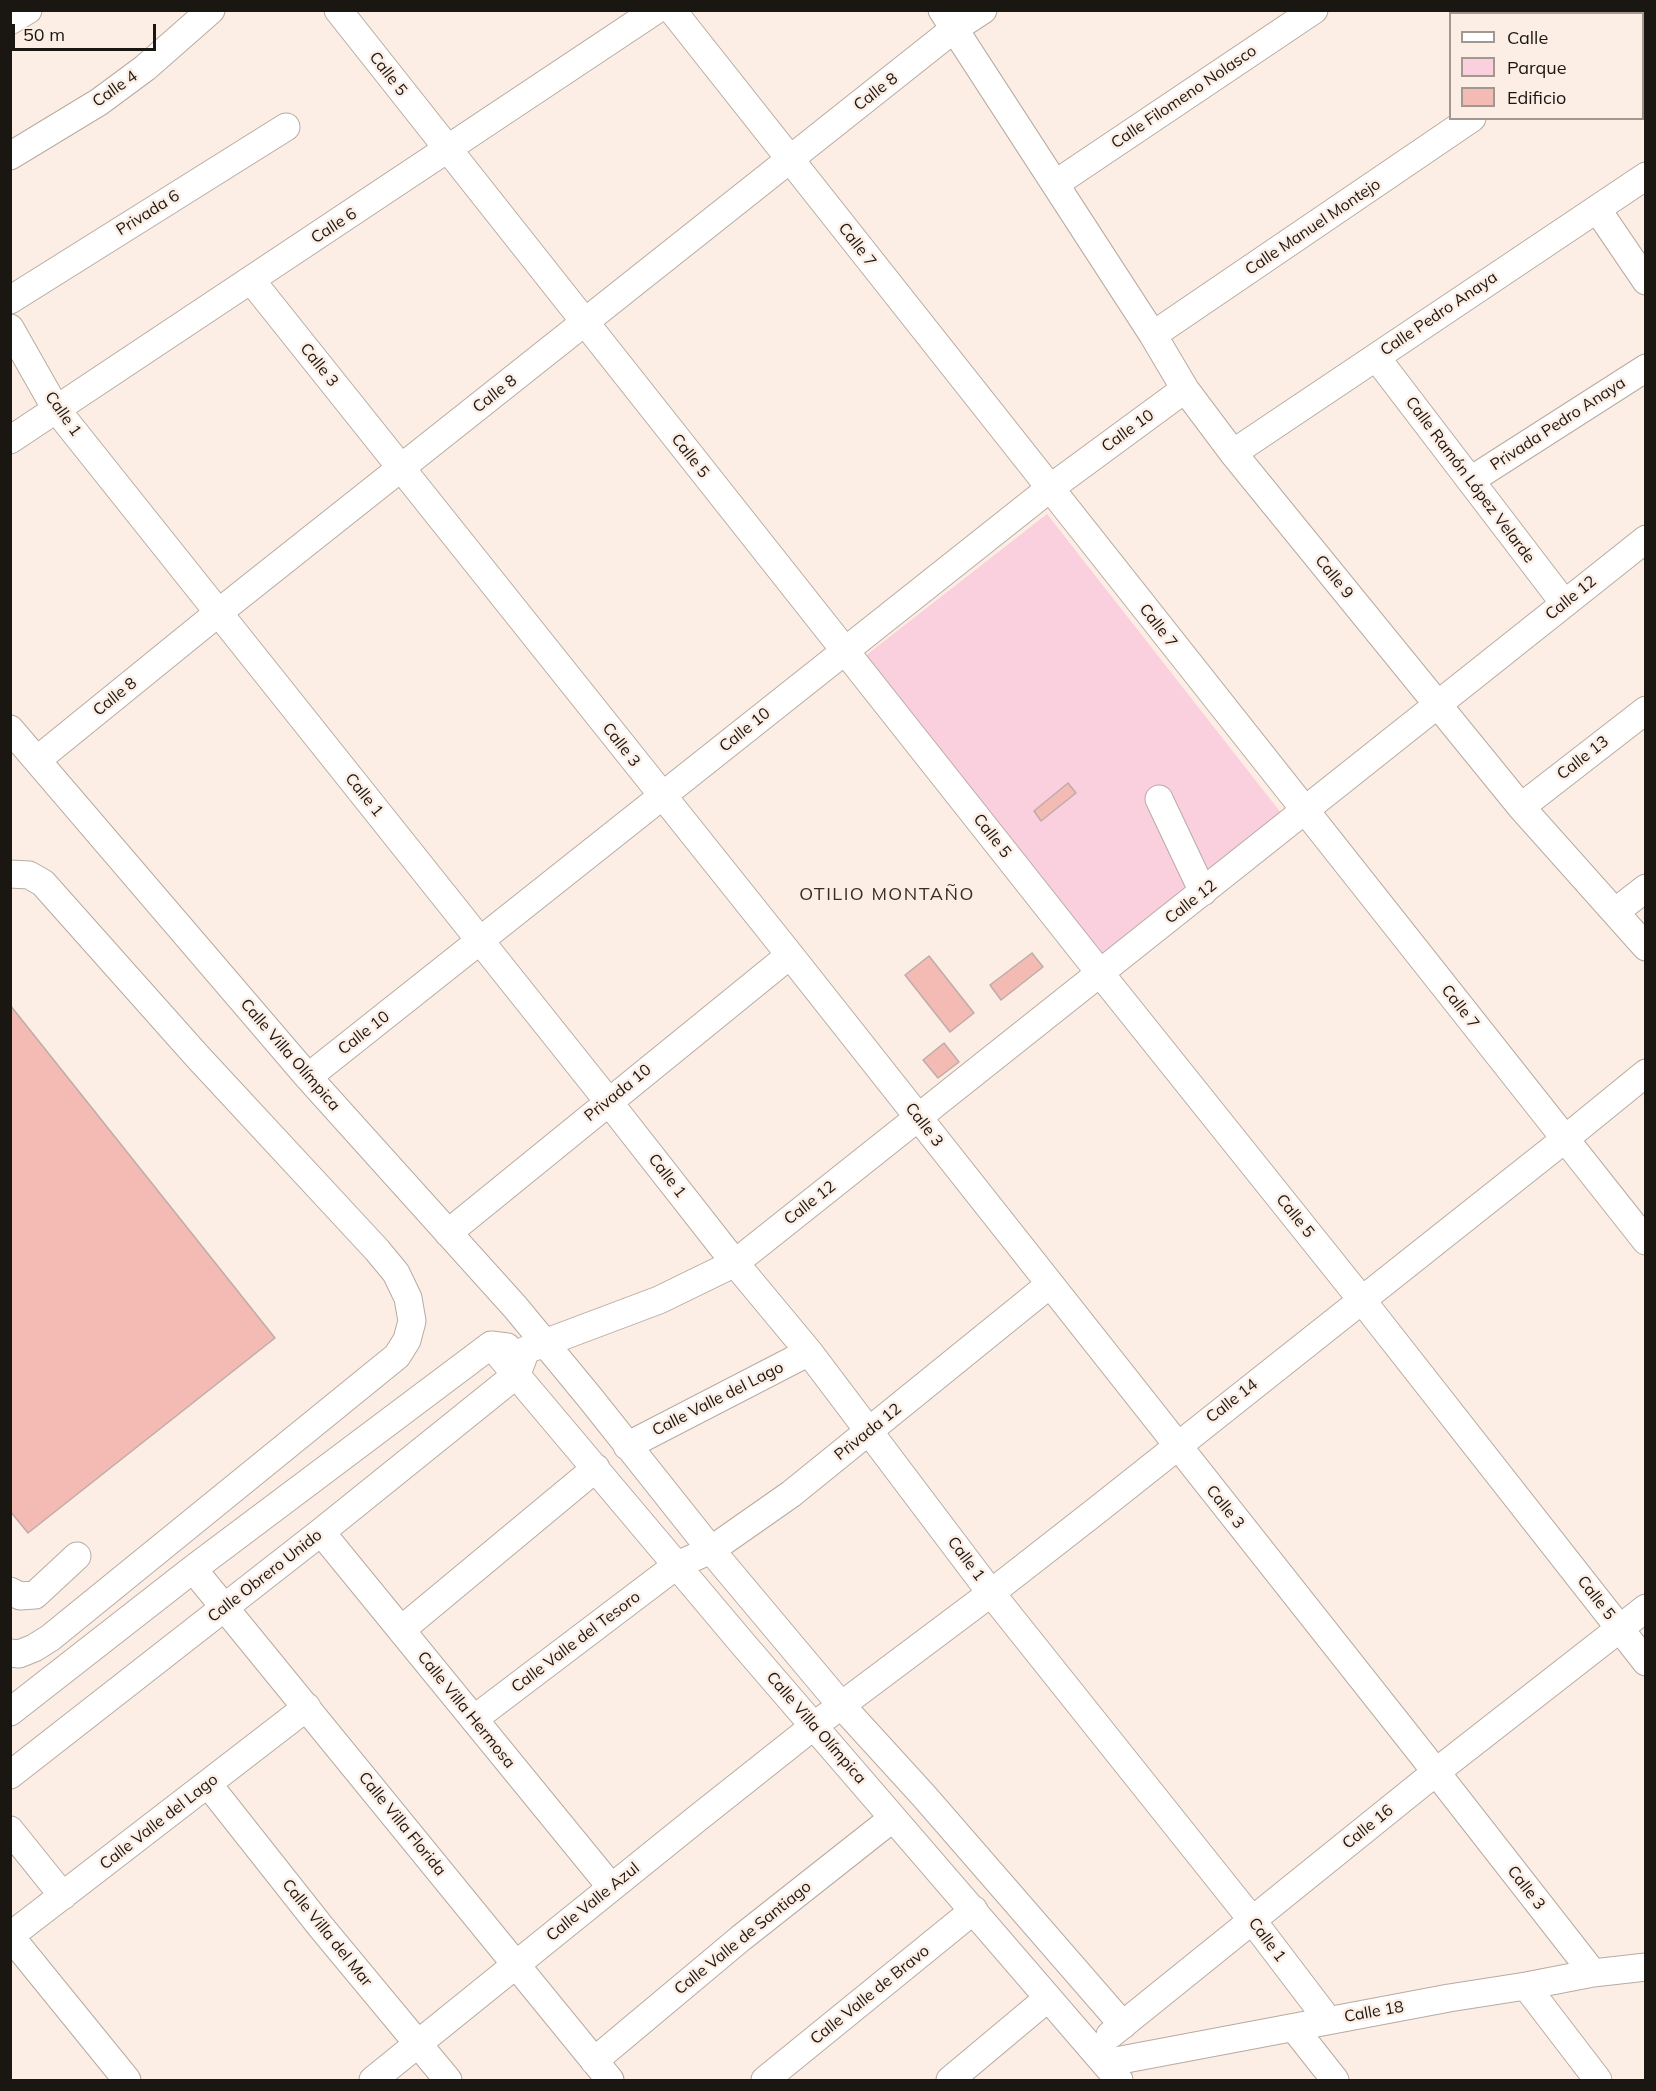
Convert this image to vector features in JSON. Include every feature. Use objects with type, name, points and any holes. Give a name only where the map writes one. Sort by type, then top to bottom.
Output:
[{"type":"street","points":[[10,21],[28,10]]},
{"type":"street","name":"Calle 4","points":[[10,156],[99,102],[145,68],[211,10]]},
{"type":"street","name":"Calle 5","points":[[338,10],[844,651],[1361,1299],[1646,1662]]},
{"type":"street","name":"Calle 6","points":[[10,440],[656,10]]},
{"type":"street","name":"Calle 7","points":[[672,10],[1646,1241]]},
{"type":"street","name":"Calle 8","points":[[37,760],[218,613],[789,160],[948,20],[983,10]]},
{"type":"street","name":"Calle Filomeno Nolasco","points":[[1055,184],[1314,10]]},
{"type":"street","name":"Calle 9","points":[[948,20],[1154,335],[1185,389],[1233,453],[1521,807],[1646,947]]},
{"type":"street","name":"Calle Manuel Montejo","points":[[1154,335],[1470,120]]},
{"type":"street","name":"Privada 6","points":[[10,300],[286,127]]},
{"type":"street","name":"Calle Pedro Anaya","points":[[1233,453],[1646,176]]},
{"type":"street","points":[[1597,209],[1646,281]]},
{"type":"street","name":"Calle 3","points":[[251,280],[790,955],[1049,1285],[1437,1772],[1593,1973]]},
{"type":"street","name":"Calle 1","points":[[10,328],[56,409],[808,1352],[991,1593],[1252,1920],[1328,2020]]},
{"type":"street","name":"Calle Ramón López Velarde","points":[[1376,357],[1564,603]]},
{"type":"street","name":"Privada Pedro Anaya","points":[[1471,480],[1646,368]]},
{"type":"street","name":"Calle 10","points":[[308,1077],[1049,489],[1185,389]]},
{"type":"street","name":"Calle 12","points":[[735,1263],[1646,539]]},
{"type":"street","name":"Calle 13","points":[[1521,807],[1646,710]]},
{"type":"street","name":"Calle Villa Olímpica","points":[[10,729],[308,1077],[448,1233],[529,1355],[596,1468],[743,1644],[1106,2064]]},
{"type":"street","points":[[1159,799],[1203,892]]},
{"type":"street","points":[[10,874],[29,875],[43,883],[197,1056],[377,1250],[396,1273],[408,1298],[412,1321],[407,1340],[397,1356],[50,1638],[19,1654],[10,1653]]},
{"type":"street","points":[[1615,912],[1646,888]]},
{"type":"street","name":"Privada 10","points":[[448,1233],[790,955]]},
{"type":"street","name":"Calle 14","points":[[815,1725],[991,1593],[1646,1073]]},
{"type":"street","name":"Calle Obrero Unido","points":[[10,1776],[321,1533],[529,1355],[650,1304],[735,1263]]},
{"type":"street","name":"Privada 12","points":[[677,1565],[711,1550],[791,1494],[1049,1285]]},
{"type":"street","name":"Calle Obrero Unido","points":[[10,1712],[193,1569],[491,1345],[529,1355]]},
{"type":"street","name":"Calle Valle del Lago","points":[[627,1446],[808,1352]]},
{"type":"street","points":[[529,1355],[627,1446],[841,1705],[924,1796],[1123,2025]]},
{"type":"street","points":[[401,1630],[596,1468]]},
{"type":"street","name":"Calle Villa Hermosa","points":[[321,1533],[611,1887]]},
{"type":"street","points":[[10,1591],[20,1596],[35,1595],[77,1556]]},
{"type":"street","name":"Calle Valle del Tesoro","points":[[474,1719],[677,1565]]},
{"type":"street","name":"Calle Villa Florida","points":[[193,1569],[602,2071]]},
{"type":"street","name":"Calle 16","points":[[1106,2064],[1123,2025],[1437,1772],[1646,1608]]},
{"type":"street","name":"Calle Valle del Lago","points":[[10,1936],[307,1707]]},
{"type":"street","name":"Calle Valle Azul","points":[[373,2080],[815,1725]]},
{"type":"street","name":"Calle Villa del Mar","points":[[208,1784],[321,1927],[448,2080]]},
{"type":"street","name":"Calle Valle de Santiago","points":[[602,2071],[741,1938],[893,1818]]},
{"type":"street","points":[[10,1830],[63,1896]]},
{"type":"street","name":"Calle Valle de Bravo","points":[[765,2080],[974,1910]]},
{"type":"street","points":[[10,1936],[127,2080]]},
{"type":"street","name":"Calle 18","points":[[1106,2064],[1328,2020],[1593,1973],[1646,1967]]},
{"type":"street","points":[[1526,1986],[1598,2080]]},
{"type":"street","points":[[950,2080],[1048,1998]]},
{"type":"street","points":[[1294,2028],[1335,2080]]},
{"type":"green space","points":[[1047,514],[1285,818],[1103,960],[865,656]]},
{"type":"building","points":[[1068,783],[1076,793],[1041,821],[1034,811]]},
{"type":"building","points":[[1032,953],[1043,967],[1001,1000],[990,985]]},
{"type":"building","points":[[929,956],[974,1013],[950,1032],[905,975]]},
{"type":"building","points":[[10,1005],[275,1338],[28,1533],[10,1511]]},
{"type":"building","points":[[944,1043],[959,1062],[938,1078],[923,1060]]},
{"type":"district","name":"OTILIO MONTAÑO","points":[[887,895]]}]
